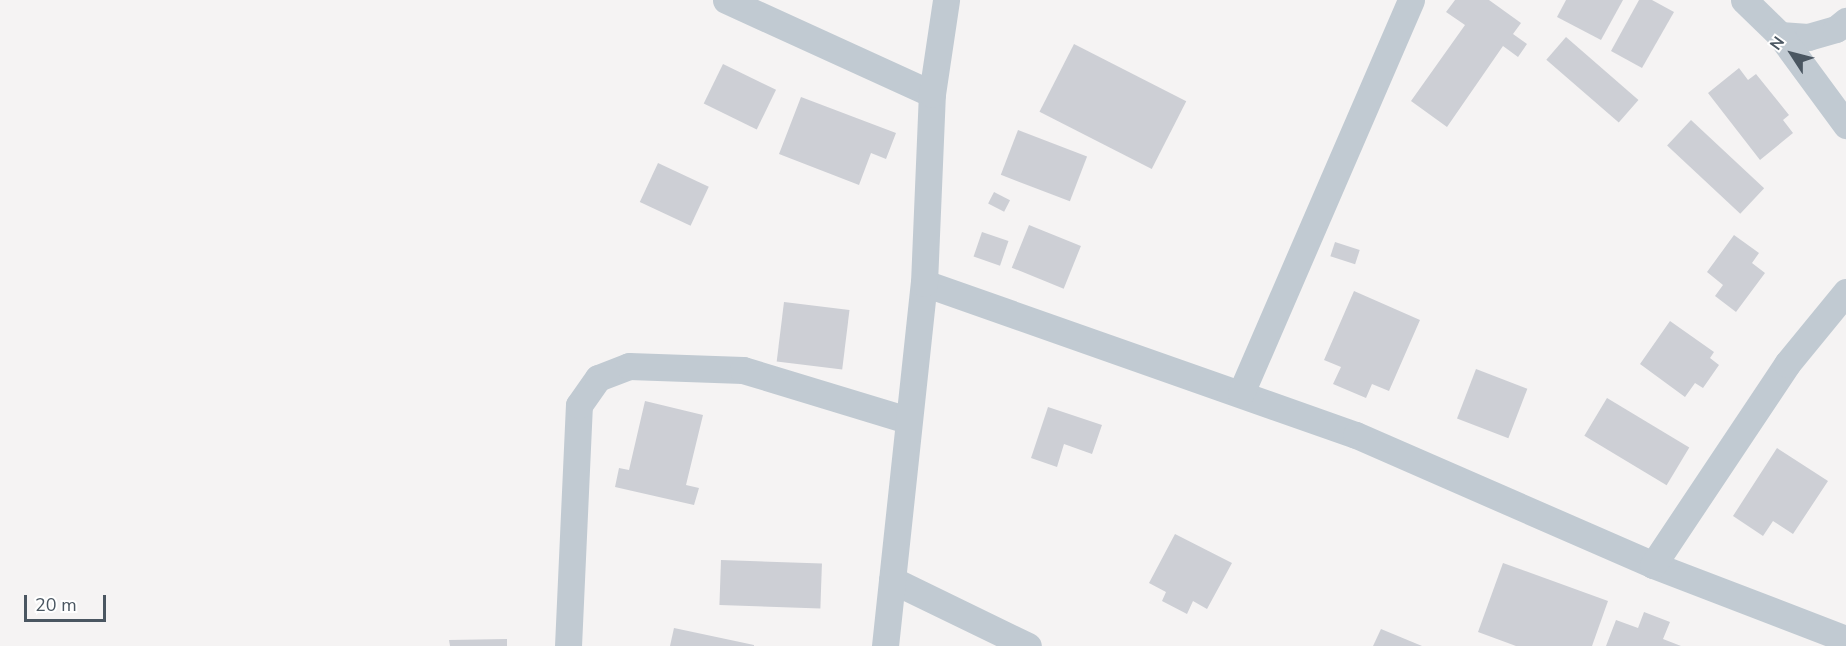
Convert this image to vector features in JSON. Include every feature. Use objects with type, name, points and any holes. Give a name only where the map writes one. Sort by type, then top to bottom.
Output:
[{"type":"street","points":[[726,0],[932,94]]},
{"type":"street","points":[[885,646],[924,283],[932,94],[946,0]]},
{"type":"street","points":[[1241,393],[1412,0]]},
{"type":"street","points":[[1744,0],[1780,35],[1846,125]]},
{"type":"street","points":[[1780,35],[1808,37],[1836,29],[1846,21]]},
{"type":"street","points":[[924,283],[1356,435],[1653,565],[1846,639]]},
{"type":"street","points":[[1653,565],[1787,364],[1846,292]]},
{"type":"street","points":[[568,646],[579,405],[598,378],[629,366],[742,370],[908,420]]},
{"type":"street","points":[[892,580],[1028,646]]},
{"type":"building","points":[[1455,0],[1489,0],[1521,23],[1513,34],[1527,44],[1518,57],[1503,46],[1447,127],[1411,101],[1465,25],[1446,12]]},
{"type":"building","points":[[1566,0],[1623,0],[1601,40],[1557,17]]},
{"type":"building","points":[[1639,0],[1652,0],[1674,12],[1642,68],[1611,51]]},
{"type":"building","points":[[1566,37],[1638,100],[1619,123],[1546,60]]},
{"type":"building","points":[[1074,44],[1186,101],[1152,169],[1039,112]]},
{"type":"building","points":[[723,64],[776,90],[757,129],[704,104]]},
{"type":"building","points":[[1739,68],[1748,80],[1756,74],[1789,115],[1783,120],[1793,133],[1760,160],[1708,93]]},
{"type":"building","points":[[801,97],[896,133],[886,159],[871,153],[859,185],[779,154]]},
{"type":"building","points":[[1691,120],[1764,188],[1740,214],[1667,146]]},
{"type":"building","points":[[1018,130],[1087,157],[1070,201],[1001,175]]},
{"type":"building","points":[[658,163],[709,187],[691,226],[640,202]]},
{"type":"building","points":[[994,192],[1010,200],[1004,212],[988,204]]},
{"type":"building","points":[[1029,225],[1081,246],[1064,289],[1012,268]]},
{"type":"building","points":[[982,232],[1008,241],[1000,266],[974,257]]},
{"type":"building","points":[[1734,235],[1759,253],[1752,263],[1765,273],[1736,312],[1715,296],[1723,285],[1707,272]]},
{"type":"building","points":[[1335,242],[1360,250],[1355,264],[1330,256]]},
{"type":"building","points":[[1354,291],[1420,320],[1389,391],[1372,384],[1366,398],[1333,384],[1341,367],[1324,360]]},
{"type":"building","points":[[784,302],[850,310],[842,370],[777,362]]},
{"type":"building","points":[[1670,321],[1714,352],[1710,358],[1719,365],[1703,388],[1695,383],[1685,397],[1640,364]]},
{"type":"building","points":[[1476,369],[1527,389],[1508,438],[1457,418]]},
{"type":"building","points":[[1607,398],[1689,447],[1667,485],[1584,436]]},
{"type":"building","points":[[645,401],[703,415],[686,485],[699,488],[694,505],[615,487],[619,468],[629,470]]},
{"type":"building","points":[[1048,407],[1102,425],[1092,454],[1064,444],[1057,467],[1031,458]]},
{"type":"building","points":[[1777,448],[1828,481],[1793,534],[1773,521],[1763,536],[1733,516]]},
{"type":"building","points":[[1175,534],[1232,563],[1207,609],[1193,601],[1187,614],[1162,601],[1166,592],[1149,583]]},
{"type":"building","points":[[721,560],[822,564],[820,608],[719,605]]},
{"type":"building","points":[[1503,563],[1608,601],[1592,646],[1516,646],[1478,632]]},
{"type":"building","points":[[1644,612],[1670,622],[1663,639],[1681,646],[1606,646],[1616,620],[1638,628]]},
{"type":"building","points":[[674,628],[754,645],[754,646],[670,646]]},
{"type":"building","points":[[1381,629],[1422,646],[1373,646]]},
{"type":"building","points":[[507,639],[507,646],[450,646],[449,640]]}]
